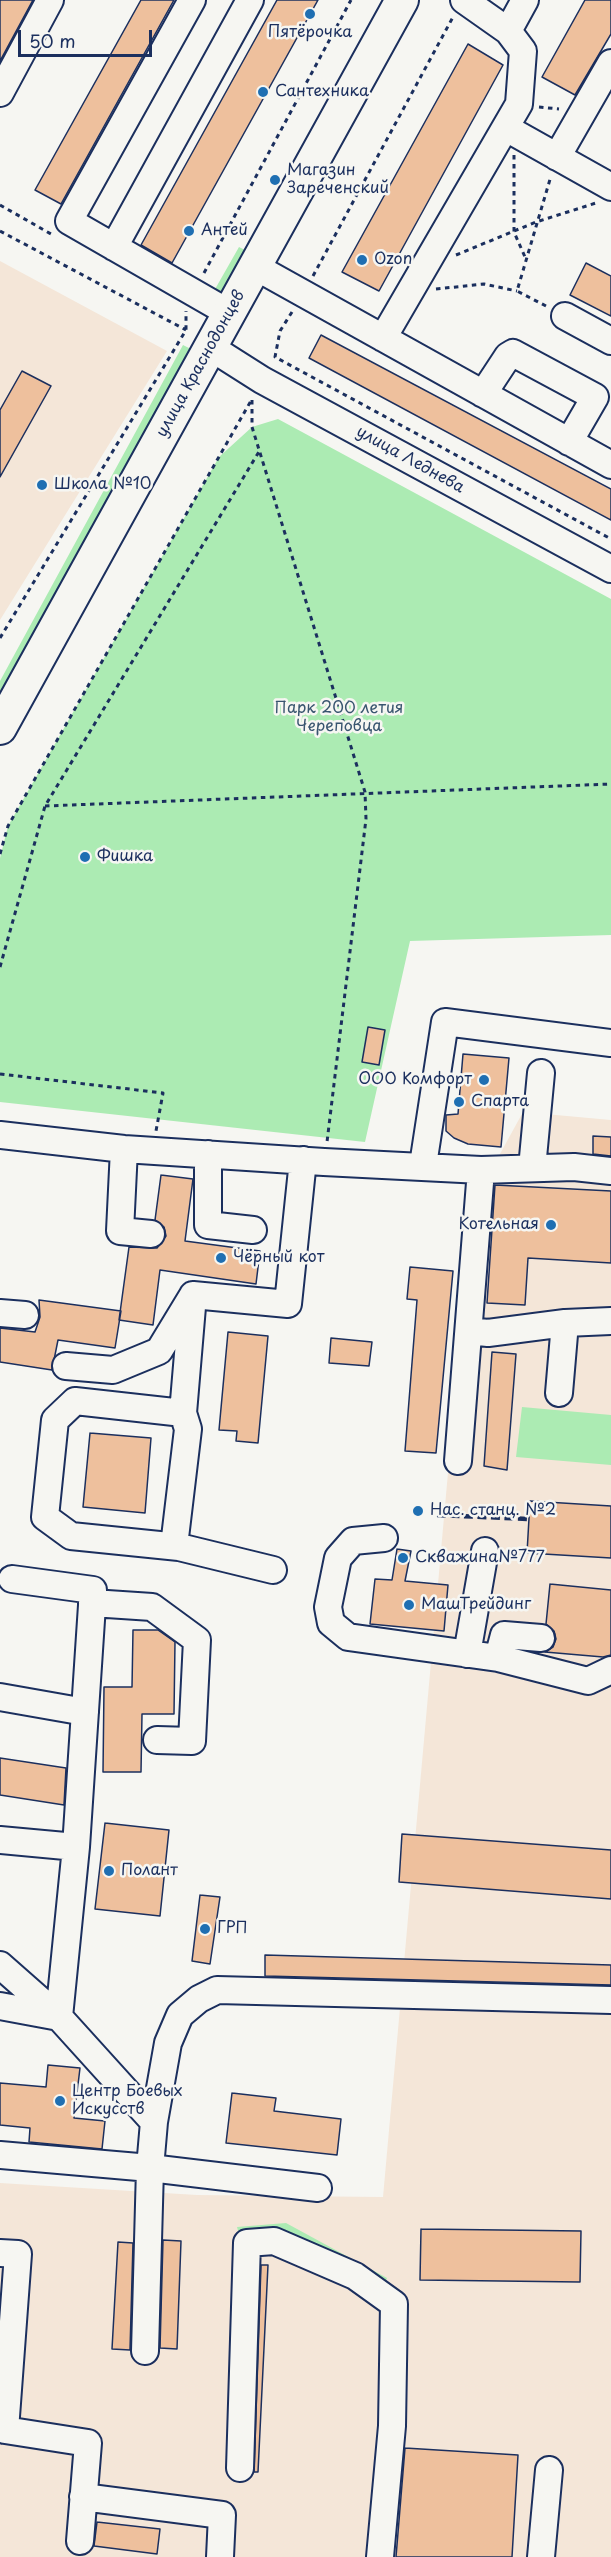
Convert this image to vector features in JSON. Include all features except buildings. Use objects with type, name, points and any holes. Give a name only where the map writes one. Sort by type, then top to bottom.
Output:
[{"type":"main road","name":"улица Краснодонцев","points":[[0,728],[198,338],[229,313],[402,0]]},
{"type":"street","points":[[0,93],[50,0]]},
{"type":"street","points":[[192,0],[69,221],[229,313]]},
{"type":"street","points":[[114,247],[249,0]]},
{"type":"street","points":[[508,31],[525,0]]},
{"type":"street","points":[[383,338],[510,130],[519,104],[524,51],[508,31],[460,5]]},
{"type":"street","points":[[557,157],[611,63]]},
{"type":"street","points":[[510,130],[557,157],[606,194]]},
{"type":"street","points":[[254,266],[611,464]]},
{"type":"street","points":[[565,316],[611,341]]},
{"type":"street","name":"улица Леднева","points":[[198,338],[262,380],[611,569]]},
{"type":"street","points":[[483,394],[508,356],[513,353],[595,397],[569,442]]},
{"type":"street","points":[[423,1166],[445,1022],[611,1043]]},
{"type":"street","points":[[532,1168],[541,1073]]},
{"type":"street","points":[[0,1135],[124,1149],[314,1161],[481,1170],[574,1167],[611,1171]]},
{"type":"street","points":[[124,1149],[120,1231],[151,1234]]},
{"type":"street","points":[[208,1154],[208,1225],[253,1230]]},
{"type":"street","points":[[193,1295],[288,1304],[314,1161]]},
{"type":"street","points":[[458,1461],[481,1170]]},
{"type":"street","points":[[66,1366],[113,1370],[159,1351],[193,1295]]},
{"type":"street","points":[[174,1546],[188,1429],[183,1413],[193,1295]]},
{"type":"street","points":[[469,1331],[488,1333],[565,1323],[611,1321]]},
{"type":"street","points":[[559,1393],[565,1323]]},
{"type":"street","points":[[183,1413],[75,1401],[55,1420],[45,1517],[71,1536],[174,1546],[273,1570]]},
{"type":"street","points":[[384,1538],[353,1541],[338,1558],[328,1607],[331,1623],[348,1637],[498,1658],[588,1681],[611,1670]]},
{"type":"street","points":[[466,1654],[485,1551]]},
{"type":"street","points":[[12,1579],[93,1590],[76,1846],[59,2017]]},
{"type":"street","points":[[92,1603],[152,1607],[197,1640],[192,1741],[157,1740]]},
{"type":"street","points":[[498,1658],[504,1635],[541,1638]]},
{"type":"street","points":[[0,1697],[85,1712]]},
{"type":"street","points":[[0,1840],[76,1846]]},
{"type":"street","points":[[0,1965],[59,2017],[154,2122]]},
{"type":"street","points":[[145,2351],[150,2168],[154,2122],[168,2043],[180,2015],[199,1999],[217,1990],[611,2000]]},
{"type":"street","points":[[0,2006],[59,2017]]},
{"type":"street","points":[[0,2156],[150,2168],[318,2188]]},
{"type":"street","points":[[240,2468],[247,2243],[274,2241],[356,2276],[394,2304],[392,2426],[380,2557]]},
{"type":"street","points":[[0,2253],[18,2254],[5,2430],[88,2443],[80,2541]]},
{"type":"street","points":[[541,2557],[549,2470]]},
{"type":"street","points":[[83,2497],[222,2515],[220,2557]]},
{"type":"path","points":[[198,338],[186,309],[193,293],[351,0]]},
{"type":"path","points":[[460,5],[304,292],[279,332],[275,357],[611,539]]},
{"type":"path","points":[[519,104],[556,110],[587,105]]},
{"type":"path","points":[[510,130],[513,232],[526,259]]},
{"type":"path","points":[[517,291],[557,157]]},
{"type":"path","points":[[424,268],[606,194]]},
{"type":"path","points":[[0,231],[198,338]]},
{"type":"path","points":[[410,291],[484,284],[517,291],[565,316]]},
{"type":"path","points":[[0,638],[198,338]]},
{"type":"path","points":[[0,854],[8,826],[257,390]]},
{"type":"path","points":[[252,398],[252,427],[365,792],[366,819],[314,1161]]},
{"type":"path","points":[[0,967],[45,806],[260,450]]},
{"type":"path","points":[[45,806],[611,784]]},
{"type":"path","points":[[0,1074],[163,1093],[154,1150]]},
{"type":"shaded area","name":"Школа №10","points":[[0,261],[167,351],[0,620]]},
{"type":"shaded area","points":[[523,1112],[611,1120],[611,2557],[0,2557],[0,2183],[197,2195],[383,2197],[472,1205]]},
{"type":"green space","points":[[239,247],[253,254],[224,306],[210,298]]},
{"type":"green space","points":[[183,345],[195,351],[0,709],[0,681]]},
{"type":"green space","name":"Парк 200 летия Череповца","points":[[278,419],[611,599],[611,935],[410,941],[365,1142],[0,1102],[0,858],[8,826],[219,457],[252,427]]},
{"type":"green space","points":[[522,1407],[611,1415],[611,1465],[516,1457]]},
{"type":"green space","points":[[286,2223],[387,2278],[383,2288],[240,2238],[237,2227]]},
{"type":"railway","points":[[437,1515],[529,1519]]},
{"type":"place","name":"Пятёрочка","points":[[310,14]]},
{"type":"place","name":"Сантехника","points":[[263,92]]},
{"type":"place","name":"Магазин Зареченский","points":[[275,180]]},
{"type":"place","name":"Антей","points":[[189,231]]},
{"type":"place","name":"Ozon","points":[[362,260]]},
{"type":"place","name":"Школа №10","points":[[42,485]]},
{"type":"place","name":"Фишка","points":[[85,857]]},
{"type":"place","name":"ООО Комфорт","points":[[484,1080]]},
{"type":"place","name":"Спарта","points":[[459,1102]]},
{"type":"place","name":"Котельная","points":[[551,1225]]},
{"type":"place","name":"Чёрный кот","points":[[221,1258]]},
{"type":"place","name":"Нас. станц. №2","points":[[418,1511]]},
{"type":"place","name":"Скважина№777","points":[[403,1558]]},
{"type":"place","name":"МашТрейдинг","points":[[409,1605]]},
{"type":"place","name":"Полант","points":[[109,1871]]},
{"type":"place","name":"ГРП","points":[[205,1929]]},
{"type":"place","name":"Центр Боевых Искусств","points":[[60,2101]]}]
